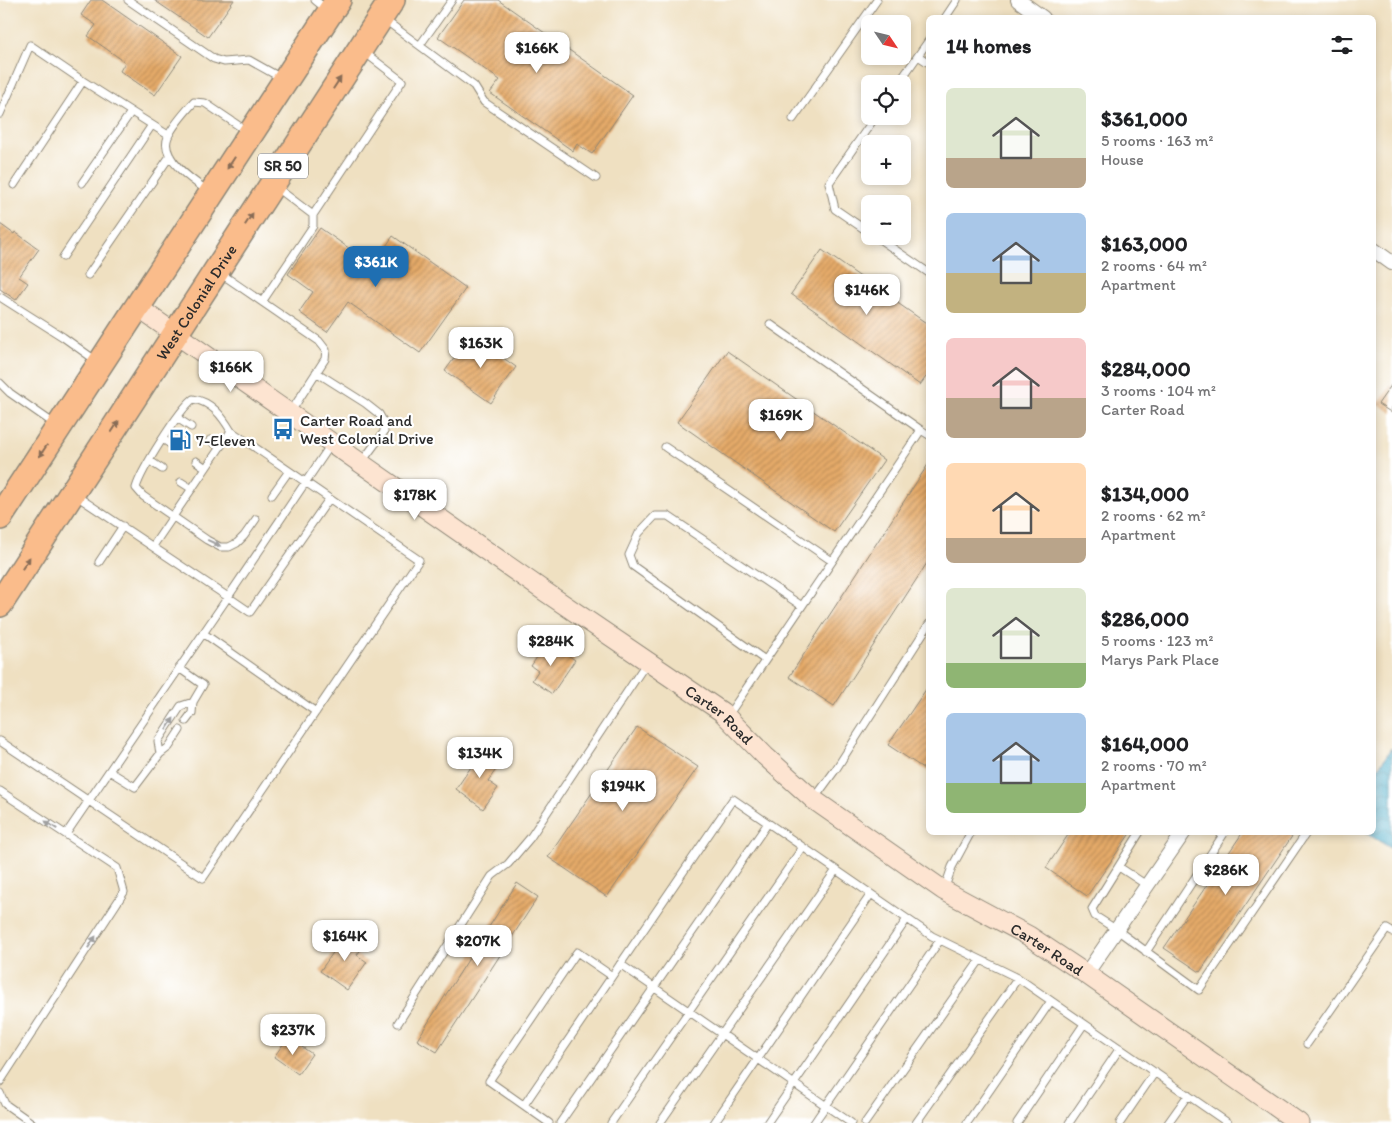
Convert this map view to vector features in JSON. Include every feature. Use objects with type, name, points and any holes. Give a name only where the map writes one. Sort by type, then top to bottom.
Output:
[{"type":"highway","name":"SR 50","points":[[0,517],[285,81],[328,4]]},
{"type":"highway","name":"West Colonial Drive","points":[[0,604],[386,8]]},
{"type":"street","points":[[1018,0],[1039,15]]},
{"type":"street","points":[[1376,251],[1392,263]]},
{"type":"street","name":"Carter Road","points":[[137,307],[722,712],[765,756],[814,800],[943,890],[1029,936],[1299,1123]]},
{"type":"street","points":[[1086,974],[1148,886],[1179,835]]},
{"type":"lane","points":[[128,0],[214,59],[224,62],[249,60],[285,81]]},
{"type":"lane","points":[[420,45],[452,0]]},
{"type":"lane","points":[[793,119],[877,0]]},
{"type":"lane","points":[[947,15],[957,0]]},
{"type":"lane","points":[[386,8],[420,45],[474,86],[484,102],[596,178]]},
{"type":"lane","points":[[904,75],[926,44]]},
{"type":"lane","points":[[0,114],[30,45],[168,135]]},
{"type":"lane","points":[[262,302],[308,236],[313,226],[313,215],[402,81],[360,48]]},
{"type":"lane","points":[[918,56],[926,61]]},
{"type":"lane","points":[[14,185],[84,81]]},
{"type":"lane","points":[[212,193],[180,170],[170,156],[166,143],[168,135],[194,102],[205,103],[250,134]]},
{"type":"lane","points":[[82,183],[131,112]]},
{"type":"lane","points":[[63,257],[152,125]]},
{"type":"lane","points":[[861,227],[835,208],[829,183],[870,125]]},
{"type":"lane","points":[[88,275],[170,156]]},
{"type":"lane","points":[[271,184],[313,215]]},
{"type":"lane","points":[[888,245],[926,271]]},
{"type":"lane","points":[[216,270],[319,341],[326,350],[325,358],[290,413]]},
{"type":"lane","points":[[0,297],[63,337],[100,364]]},
{"type":"lane","points":[[770,324],[926,433]]},
{"type":"lane","points":[[316,372],[365,403],[379,414],[384,423],[384,432],[361,463]]},
{"type":"lane","points":[[0,383],[10,393],[59,427]]},
{"type":"lane","points":[[0,741],[203,878],[419,560],[231,431],[220,414],[202,400],[193,399],[185,405],[163,439],[139,478],[136,488],[143,496],[220,547],[229,547],[237,543],[256,519]]},
{"type":"lane","points":[[177,418],[190,427]]},
{"type":"lane","points":[[727,717],[921,430]]},
{"type":"lane","points":[[153,546],[231,431]]},
{"type":"lane","points":[[163,439],[176,448]]},
{"type":"lane","points":[[210,440],[220,447]]},
{"type":"lane","points":[[66,834],[332,443]]},
{"type":"lane","points":[[664,447],[832,561]]},
{"type":"lane","points":[[150,461],[162,469]]},
{"type":"lane","points":[[196,461],[206,468]]},
{"type":"lane","points":[[272,495],[289,471]]},
{"type":"lane","points":[[181,482],[192,489]]},
{"type":"lane","points":[[72,493],[250,612],[329,499]]},
{"type":"lane","points":[[765,660],[633,566],[630,554],[639,533],[655,516],[668,516],[802,606]]},
{"type":"lane","points":[[99,562],[123,526]]},
{"type":"lane","points":[[814,800],[926,629]]},
{"type":"lane","points":[[203,633],[316,712]]},
{"type":"lane","points":[[398,1023],[492,876],[508,864],[530,838],[648,661]]},
{"type":"lane","points":[[179,668],[203,685],[192,702],[192,713],[186,721]]},
{"type":"lane","points":[[160,754],[158,741],[182,706],[192,702]]},
{"type":"lane","points":[[109,770],[135,788],[160,754],[169,747],[180,730]]},
{"type":"lane","points":[[0,790],[117,868],[124,892],[0,1082]]},
{"type":"lane","points":[[524,1106],[733,799],[940,940],[1018,978],[1188,1095],[1223,1122]]},
{"type":"lane","points":[[560,1123],[768,823]]},
{"type":"lane","points":[[943,890],[952,867],[969,835]]},
{"type":"lane","points":[[1138,835],[1092,909],[1095,916],[1199,990],[1305,835]]},
{"type":"lane","points":[[1146,952],[1223,835]]},
{"type":"lane","points":[[611,1123],[803,847]]},
{"type":"lane","points":[[1119,867],[1148,886]]},
{"type":"lane","points":[[660,1123],[836,870]]},
{"type":"lane","points":[[714,1123],[871,894]]},
{"type":"lane","points":[[767,1123],[907,919]]},
{"type":"lane","points":[[1308,1044],[1387,929],[1392,932]]},
{"type":"lane","points":[[814,1123],[940,940]]},
{"type":"lane","points":[[549,1123],[489,1081],[577,952],[612,976]]},
{"type":"lane","points":[[865,1123],[980,960]]},
{"type":"lane","points":[[620,964],[851,1123]]},
{"type":"lane","points":[[916,1123],[1018,978]]},
{"type":"lane","points":[[967,1123],[1051,1001]]},
{"type":"lane","points":[[1017,1123],[1084,1024]]},
{"type":"lane","points":[[1069,1123],[1120,1048]]},
{"type":"lane","points":[[1120,1123],[1155,1072]]},
{"type":"lane","points":[[0,1093],[5,1104],[32,1123]]},
{"type":"lane","points":[[1168,1123],[1188,1095]]},
{"type":"water","points":[[1392,748],[1392,849],[1369,835],[1376,835],[1376,770]]},
{"type":"building","points":[[91,0],[102,0],[182,56],[155,95],[120,71],[125,62],[88,36],[96,25],[81,15]]},
{"type":"building","points":[[154,0],[234,0],[208,37]]},
{"type":"building","points":[[464,0],[498,0],[633,95],[592,154],[577,144],[573,151],[490,93],[500,80],[438,37]]},
{"type":"building","points":[[0,224],[39,249],[19,277],[28,283],[16,300],[0,289]]},
{"type":"building","points":[[320,228],[373,265],[393,236],[466,288],[420,353],[348,302],[327,332],[299,312],[313,292],[288,274]]},
{"type":"building","points":[[822,250],[926,323],[926,377],[920,385],[791,294]]},
{"type":"building","points":[[471,335],[516,367],[491,403],[445,371]]},
{"type":"building","points":[[727,351],[884,460],[834,532],[677,422]]},
{"type":"building","points":[[1392,384],[1392,413],[1378,404]]},
{"type":"building","points":[[926,468],[926,565],[834,706],[789,677]]},
{"type":"building","points":[[548,641],[575,660],[552,694],[532,680],[538,671],[531,666]]},
{"type":"building","points":[[926,689],[926,770],[888,745]]},
{"type":"building","points":[[637,727],[698,767],[607,897],[548,857]]},
{"type":"building","points":[[484,748],[502,761],[488,781],[498,788],[483,809],[456,789]]},
{"type":"building","points":[[1068,835],[1129,835],[1087,896],[1046,868]]},
{"type":"building","points":[[1241,835],[1293,835],[1200,972],[1164,948]]},
{"type":"building","points":[[517,883],[538,897],[437,1052],[417,1040]]},
{"type":"building","points":[[347,933],[364,945],[357,955],[367,962],[347,990],[320,971]]},
{"type":"building","points":[[288,1037],[312,1054],[298,1074],[274,1057]]},
{"type":"place","name":"Carter Road and West Colonial Drive","points":[[283,429]]},
{"type":"place","name":"7-Eleven","points":[[180,440]]}]
